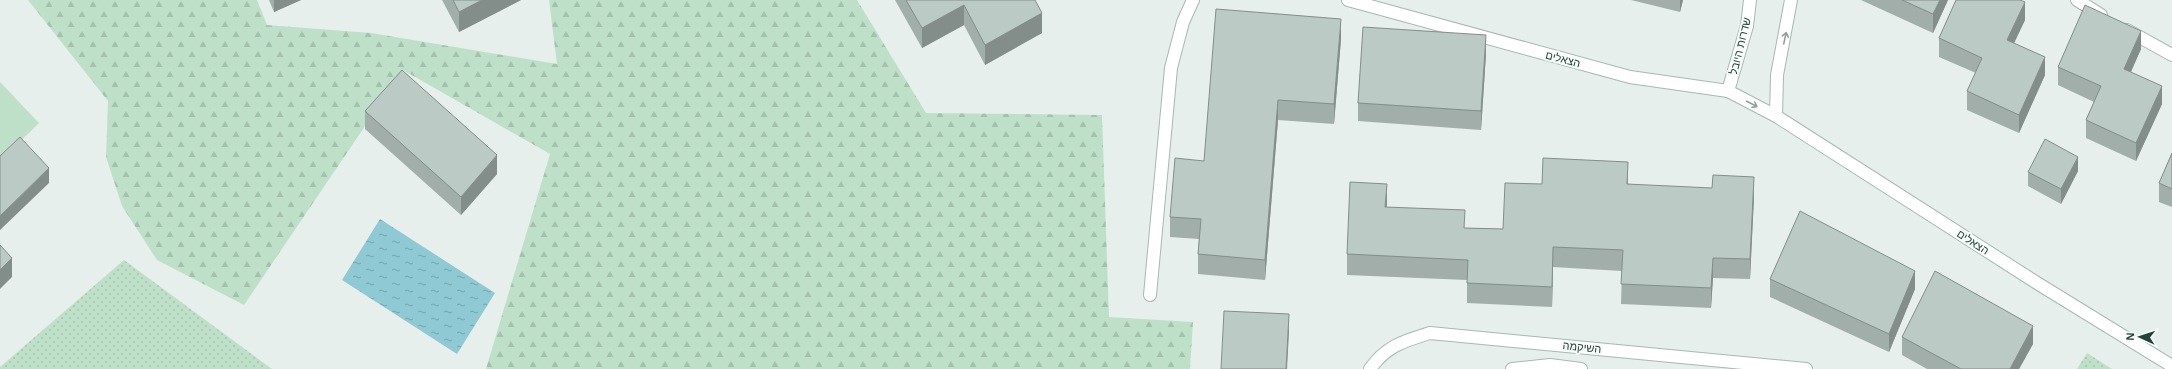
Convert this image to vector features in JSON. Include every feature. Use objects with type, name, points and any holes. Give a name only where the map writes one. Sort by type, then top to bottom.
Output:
[{"type":"street","points":[[1150,295],[1171,68],[1183,22],[1193,0]]},
{"type":"street","name":"הצאלים","points":[[1348,0],[1630,77],[1728,91],[1776,116],[2037,283],[2172,366]]},
{"type":"street","name":"שדרות היובל","points":[[1728,91],[1746,26],[1750,0]]},
{"type":"street","points":[[1776,116],[1777,75],[1791,0]]},
{"type":"street","points":[[2077,0],[2114,23],[2172,55]]},
{"type":"street","name":"השיקמה","points":[[1370,369],[1380,355],[1406,340],[1430,333],[1806,369]]},
{"type":"street","points":[[1512,369],[1550,365],[1581,369]]},
{"type":"green space","points":[[28,0],[257,0],[267,25],[371,33],[557,64],[549,0],[857,0],[926,113],[1102,115],[1109,317],[1193,322],[1190,369],[486,369],[550,154],[403,70],[244,305],[157,260],[122,206],[106,157],[108,101]]},
{"type":"green space","points":[[0,82],[39,123],[0,161]]},
{"type":"green space","points":[[124,260],[272,369],[0,369],[0,367]]},
{"type":"green space","points":[[2087,353],[2112,369],[2077,369]]},
{"type":"water","points":[[380,219],[495,293],[457,354],[342,280]]},
{"type":"building","points":[[453,0],[482,0],[459,12]]},
{"type":"building","points":[[906,0],[1035,0],[1042,13],[985,45],[964,5],[922,28]]},
{"type":"building","points":[[1902,0],[1940,0],[1933,14]]},
{"type":"building","points":[[1956,0],[2020,0],[2025,2],[2007,40],[2045,57],[2019,115],[1967,91],[1982,58],[1939,38]]},
{"type":"building","points":[[2085,5],[2141,31],[2124,69],[2162,86],[2136,143],[2086,120],[2101,86],[2058,67]]},
{"type":"building","points":[[1216,9],[1341,19],[1334,104],[1278,100],[1265,260],[1198,254],[1201,219],[1170,217],[1175,158],[1204,161]]},
{"type":"building","points":[[1363,27],[1486,35],[1481,111],[1358,103]]},
{"type":"building","points":[[402,70],[497,155],[461,197],[365,111]]},
{"type":"building","points":[[20,137],[49,168],[0,216],[0,156]]},
{"type":"building","points":[[2045,139],[2078,157],[2061,189],[2028,172]]},
{"type":"building","points":[[2172,153],[2172,189],[2159,183]]},
{"type":"building","points":[[1543,158],[1628,162],[1627,184],[1712,188],[1713,175],[1754,177],[1750,259],[1713,258],[1711,288],[1621,284],[1623,250],[1553,247],[1552,287],[1467,283],[1468,260],[1347,254],[1350,182],[1387,184],[1385,207],[1465,210],[1464,228],[1503,229],[1505,183],[1542,184]]},
{"type":"building","points":[[1800,211],[1915,271],[1889,334],[1770,279]]},
{"type":"building","points":[[0,245],[12,258],[0,270]]},
{"type":"building","points":[[1935,271],[2033,326],[2010,369],[1961,369],[1902,337]]},
{"type":"building","points":[[1224,311],[1289,314],[1286,369],[1221,369]]}]
